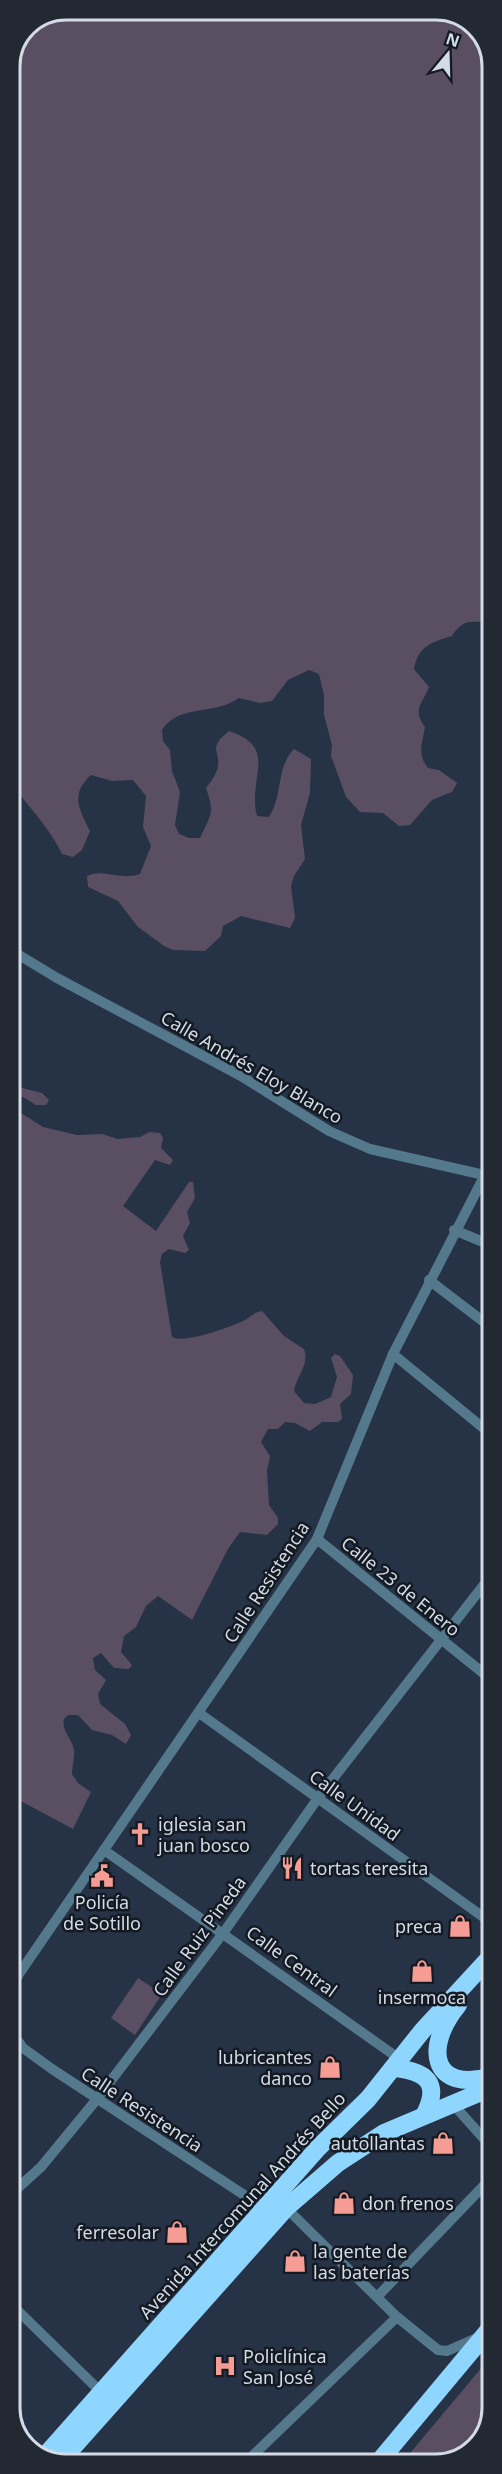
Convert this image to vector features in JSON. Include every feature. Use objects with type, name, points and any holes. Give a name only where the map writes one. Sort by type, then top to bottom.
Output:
[{"type":"highway","name":"Avenida Intercomunal Andrés Bello","points":[[49,2451],[318,2148],[368,2099],[423,2030],[482,1966]]},
{"type":"highway","points":[[482,1976],[446,2023],[436,2048],[437,2057],[450,2077],[482,2083]]},
{"type":"highway","points":[[398,2064],[414,2070],[429,2081],[432,2093],[425,2114]]},
{"type":"highway","name":"Avenida Intercomunal Andrés Bello","points":[[67,2454],[286,2208],[362,2146],[425,2114],[482,2091]]},
{"type":"highway","points":[[386,2454],[482,2342]]},
{"type":"highway","points":[[395,2454],[482,2343]]},
{"type":"street","name":"Calle Andrés Eloy Blanco","points":[[20,956],[57,978],[241,1076],[329,1131],[370,1149],[482,1175]]},
{"type":"street","name":"Calle Resistencia","points":[[20,1976],[318,1539],[393,1354],[454,1230],[482,1186]]},
{"type":"street","points":[[454,1230],[482,1241]]},
{"type":"street","points":[[429,1280],[482,1321]]},
{"type":"street","points":[[393,1354],[482,1427]]},
{"type":"street","name":"Calle 23 de Enero","points":[[318,1539],[482,1672]]},
{"type":"street","name":"Calle Ruiz Pineda","points":[[20,2186],[41,2167],[97,2099],[224,1932],[318,1798],[443,1641],[482,1588]]},
{"type":"street","name":"Calle Unidad","points":[[199,1713],[482,1916]]},
{"type":"street","name":"Calle Central","points":[[104,1850],[224,1932],[398,2064]]},
{"type":"street","name":"Calle Resistencia","points":[[20,2044],[97,2099],[264,2208]]},
{"type":"street","points":[[453,2103],[482,2136]]},
{"type":"street","points":[[378,2297],[482,2188]]},
{"type":"street","points":[[286,2208],[397,2317],[438,2350],[447,2351],[482,2336]]},
{"type":"street","points":[[20,2314],[102,2392]]},
{"type":"street","points":[[253,2454],[397,2317]]},
{"type":"shaded area","points":[[57,20],[445,20],[462,27],[473,38],[482,60],[482,621],[465,623],[452,636],[427,646],[419,655],[414,669],[429,687],[419,711],[425,727],[421,749],[422,758],[428,768],[439,770],[457,783],[452,792],[432,800],[410,825],[399,826],[383,813],[360,812],[346,797],[331,756],[332,745],[324,715],[324,695],[319,674],[309,670],[288,680],[272,701],[260,703],[239,698],[218,707],[187,713],[169,722],[162,730],[163,741],[170,750],[172,771],[180,792],[175,825],[179,834],[189,838],[200,838],[209,818],[211,809],[206,788],[217,770],[216,747],[229,731],[244,738],[253,746],[258,755],[255,802],[257,816],[269,817],[276,800],[284,764],[294,749],[311,759],[310,793],[301,825],[305,859],[294,876],[291,886],[295,918],[290,928],[241,916],[223,926],[221,936],[205,951],[173,950],[164,946],[138,927],[118,901],[88,887],[87,876],[93,874],[132,876],[140,874],[151,846],[143,827],[146,796],[133,780],[112,781],[91,775],[84,782],[80,789],[78,802],[90,831],[82,850],[73,857],[62,854],[44,825],[20,794],[20,57],[27,40],[40,27]]},
{"type":"shaded area","points":[[20,1088],[42,1093],[49,1100],[46,1105],[36,1105],[23,1097],[20,1098]]},
{"type":"shaded area","points":[[20,1113],[43,1127],[77,1135],[102,1134],[118,1139],[140,1137],[150,1132],[160,1133],[163,1138],[161,1148],[173,1160],[170,1165],[155,1160],[123,1206],[156,1231],[189,1182],[193,1182],[195,1198],[187,1212],[190,1223],[183,1236],[189,1250],[185,1253],[169,1249],[162,1254],[160,1262],[172,1337],[178,1339],[206,1334],[241,1322],[262,1311],[284,1336],[304,1349],[304,1365],[294,1391],[304,1403],[315,1404],[331,1397],[337,1377],[331,1358],[335,1354],[340,1356],[353,1375],[351,1394],[340,1404],[342,1419],[338,1422],[322,1422],[310,1431],[295,1423],[285,1422],[278,1429],[268,1429],[261,1442],[270,1456],[267,1471],[269,1505],[278,1518],[278,1524],[267,1535],[240,1532],[228,1549],[192,1620],[158,1596],[146,1606],[136,1627],[124,1636],[121,1652],[132,1665],[129,1669],[114,1668],[101,1653],[93,1658],[95,1670],[106,1680],[98,1694],[100,1704],[125,1724],[131,1735],[126,1744],[112,1735],[92,1730],[78,1715],[68,1715],[64,1719],[65,1731],[74,1750],[72,1774],[78,1783],[91,1792],[73,1829],[20,1801]]},
{"type":"shaded area","points":[[138,1978],[162,1994],[135,2035],[111,2018]]},
{"type":"shaded area","points":[[482,2367],[482,2417],[471,2439],[451,2452],[409,2454]]},
{"type":"place","name":"iglesia san juan bosco","points":[[140,1834]]},
{"type":"place","name":"tortas teresita","points":[[292,1868]]},
{"type":"place","name":"Policía de Sotillo","points":[[102,1876]]},
{"type":"place","name":"preca","points":[[460,1926]]},
{"type":"place","name":"insermoca","points":[[422,1971]]},
{"type":"place","name":"lubricantes danco","points":[[330,2067]]},
{"type":"place","name":"autollantas","points":[[443,2143]]},
{"type":"place","name":"don frenos","points":[[344,2203]]},
{"type":"place","name":"ferresolar","points":[[177,2232]]},
{"type":"place","name":"la gente de las baterías","points":[[295,2261]]},
{"type":"place","name":"Policlínica San José","points":[[225,2366]]}]
